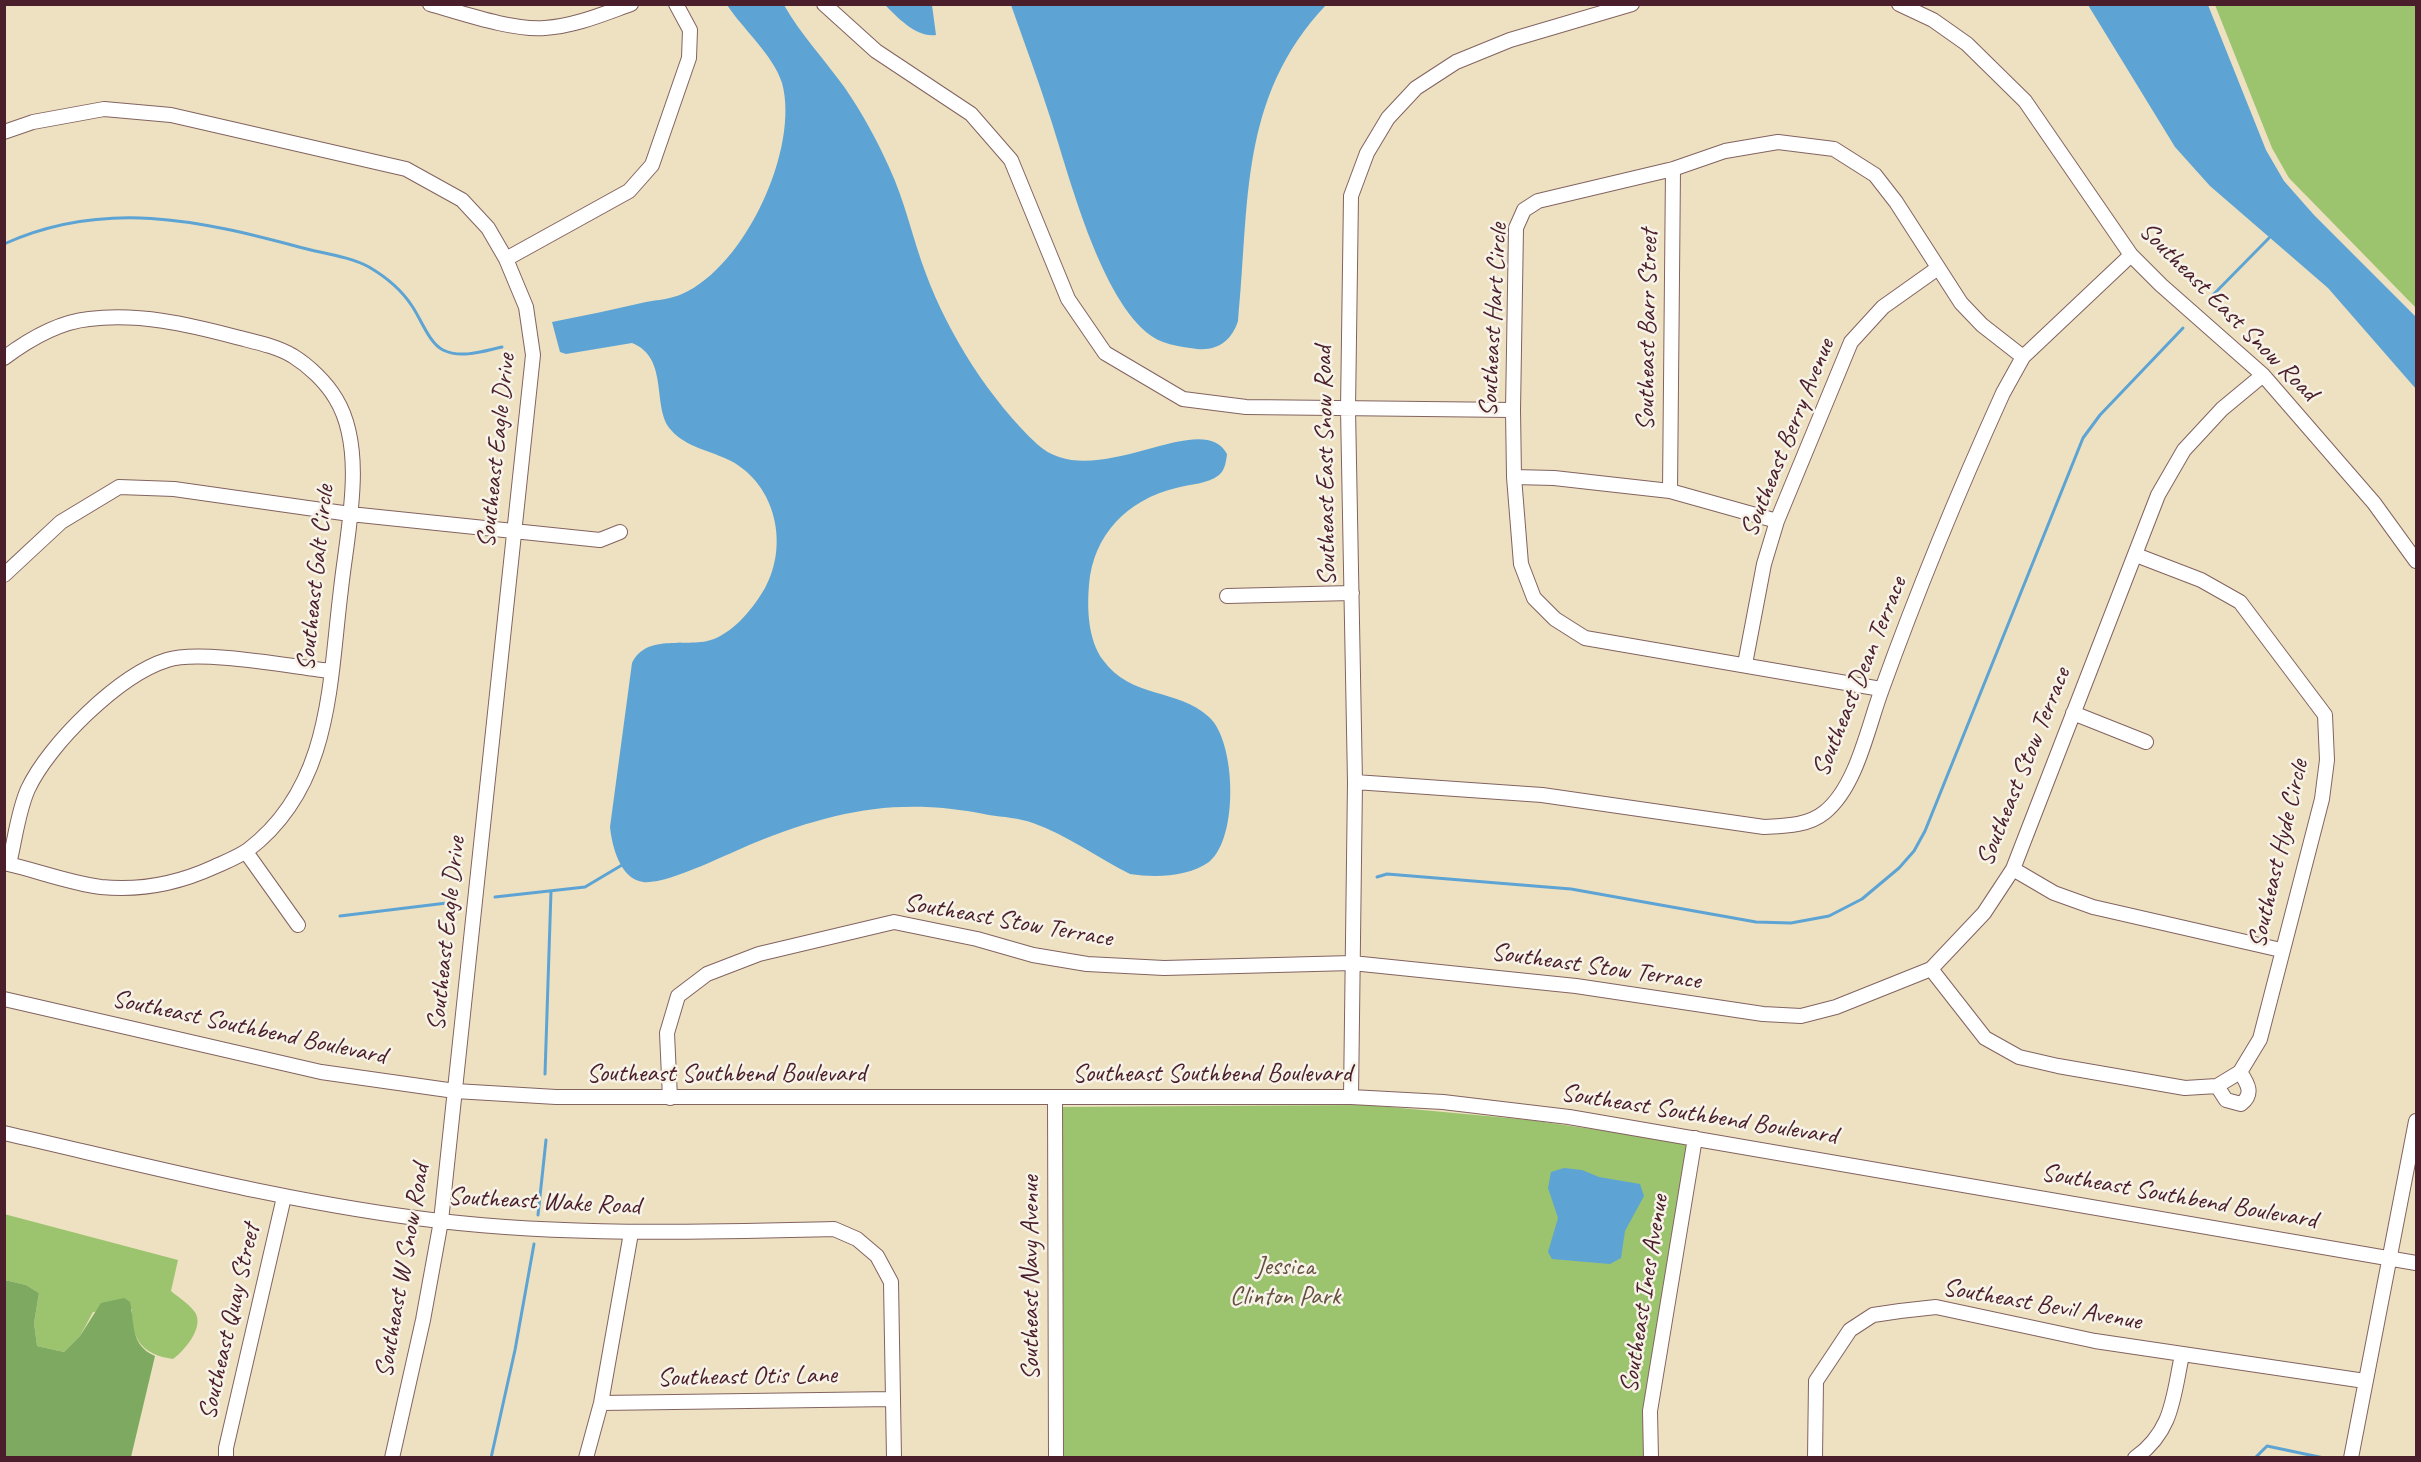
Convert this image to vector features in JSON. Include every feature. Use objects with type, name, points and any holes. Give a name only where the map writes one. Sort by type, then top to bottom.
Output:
[{"type":"street","points":[[430,4],[500,22],[544,29],[587,20],[631,4]]},
{"type":"street","points":[[506,259],[629,191],[652,165],[689,58],[690,30],[676,4]]},
{"type":"street","points":[[824,4],[876,51],[971,114],[1011,160],[1068,299],[1105,353],[1183,399],[1246,407],[1513,410]]},
{"type":"street","name":"Southeast East Snow Road","points":[[1351,1097],[1355,782],[1348,409],[1351,196],[1367,153],[1388,118],[1416,88],[1456,62],[1509,40],[1632,4]]},
{"type":"street","name":"Southeast East Snow Road","points":[[1899,4],[1933,20],[1967,44],[2025,101],[2131,255],[2161,285],[2263,375],[2374,503],[2416,561]]},
{"type":"street","name":"Southeast Eagle Drive","points":[[4,132],[33,122],[104,109],[171,115],[406,169],[462,200],[488,228],[506,259],[526,307],[533,355],[454,1091]]},
{"type":"street","name":"Southeast Hart Circle","points":[[1881,689],[1585,638],[1555,619],[1534,598],[1521,564],[1514,477],[1516,228],[1524,210],[1538,201],[1673,169],[1725,151],[1778,142],[1834,149],[1875,175],[1896,202],[1961,303],[1982,325],[2023,357]]},
{"type":"street","name":"Southeast Barr Street","points":[[1670,491],[1673,169]]},
{"type":"street","name":"Southeast Dean Terrace","points":[[1355,782],[1542,795],[1764,827],[1799,825],[1824,812],[1844,788],[1858,757],[1881,689],[1985,433],[2023,357],[2131,255]]},
{"type":"street","name":"Southeast Berry Avenue","points":[[1745,664],[1764,564],[1777,521],[1851,342],[1883,307],[1938,268]]},
{"type":"street","name":"Southeast Galt Circle","points":[[4,358],[40,334],[77,322],[126,316],[152,318],[266,344],[292,356],[315,374],[336,398],[346,421],[352,456],[350,514],[323,733],[305,782],[279,823],[246,852],[193,877],[162,885],[101,887],[7,864]]},
{"type":"street","name":"Southeast Stow Terrace","points":[[670,1098],[667,1033],[678,996],[707,974],[759,954],[894,922],[977,939],[1034,955],[1087,964],[1164,968],[1352,963],[1576,986],[1763,1014],[1801,1016],[1836,1006],[1932,969],[1984,913],[2013,869],[2158,495],[2184,450],[2222,409],[2263,375]]},
{"type":"street","points":[[1514,477],[1554,477],[1670,491],[1777,521]]},
{"type":"street","points":[[4,575],[61,522],[119,487],[174,489],[350,514],[600,540],[620,532]]},
{"type":"street","name":"Southeast Hyde Circle","points":[[1932,969],[1985,1038],[2019,1057],[2185,1088],[2217,1086],[2240,1072],[2260,1039],[2281,950],[2322,799],[2327,760],[2325,715],[2240,602],[2201,580],[2136,555]]},
{"type":"street","points":[[1227,596],[1352,593]]},
{"type":"street","points":[[7,864],[28,789],[56,747],[127,681],[167,660],[198,656],[331,671]]},
{"type":"street","points":[[2073,713],[2146,742]]},
{"type":"street","points":[[246,852],[298,925]]},
{"type":"street","points":[[2013,869],[2054,893],[2092,907],[2281,950]]},
{"type":"street","name":"Southeast Southbend Boulevard","points":[[4,999],[321,1072],[454,1091],[556,1097],[1351,1097],[1443,1102],[1569,1117],[2416,1263]]},
{"type":"street","points":[[2217,1086],[2226,1100],[2241,1104],[2247,1099],[2249,1086],[2240,1072]]},
{"type":"street","name":"Southeast W Snow Road","points":[[392,1458],[423,1320],[441,1221],[454,1091]]},
{"type":"street","name":"Southeast Navy Avenue","points":[[1055,1097],[1056,1458]]},
{"type":"street","points":[[2351,1458],[2416,1121]]},
{"type":"street","name":"Southeast Wake Road","points":[[4,1133],[284,1197],[441,1221],[631,1233],[834,1229],[858,1239],[877,1256],[891,1282],[894,1458]]},
{"type":"street","name":"Southeast Ines Avenue","points":[[1651,1458],[1650,1411],[1695,1138]]},
{"type":"street","name":"Southeast Quay Street","points":[[226,1458],[225,1448],[284,1197]]},
{"type":"street","points":[[586,1458],[601,1403],[631,1233]]},
{"type":"street","name":"Southeast Bevil Avenue","points":[[1815,1458],[1816,1381],[1850,1330],[1873,1315],[1936,1307],[2095,1341],[2365,1381]]},
{"type":"street","points":[[2135,1458],[2156,1440],[2167,1422],[2182,1355]]},
{"type":"street","name":"Southeast Otis Lane","points":[[601,1403],[893,1399]]},
{"type":"green space","points":[[2215,5],[2416,5],[2416,308],[2289,178],[2272,148]]},
{"type":"green space","name":"Jessica Clinton Park","points":[[1368,1105],[1530,1120],[1688,1143],[1647,1389],[1645,1457],[1064,1457],[1062,1107]]},
{"type":"green space","points":[[4,1214],[178,1260],[171,1291],[196,1314],[195,1333],[173,1359],[163,1357],[147,1350],[141,1344],[134,1329],[132,1309],[93,1312],[80,1336],[64,1352],[37,1346],[34,1323],[39,1293],[26,1285],[5,1280]]},
{"type":"green space","points":[[5,1280],[26,1285],[39,1293],[34,1323],[37,1346],[64,1352],[80,1336],[101,1303],[124,1298],[130,1302],[137,1340],[141,1346],[155,1356],[131,1457],[5,1457]]},
{"type":"water","points":[[727,5],[784,5],[805,37],[845,88],[869,127],[889,167],[900,193],[926,274],[946,320],[987,387],[1003,408],[1037,444],[1060,457],[1087,461],[1194,440],[1214,442],[1227,454],[1223,471],[1215,478],[1176,488],[1142,501],[1116,522],[1097,550],[1089,585],[1091,634],[1103,660],[1114,672],[1140,688],[1183,701],[1209,717],[1218,729],[1225,746],[1230,790],[1225,833],[1219,850],[1209,862],[1201,867],[1171,875],[1130,874],[1070,840],[1033,823],[957,810],[897,807],[841,815],[813,822],[754,843],[682,874],[654,882],[635,880],[623,868],[615,852],[610,827],[632,663],[639,653],[647,648],[658,644],[704,642],[722,635],[737,624],[765,588],[772,571],[777,535],[768,500],[759,485],[746,472],[724,457],[684,441],[671,430],[665,421],[656,371],[644,350],[632,343],[566,354],[560,352],[552,322],[682,294],[705,280],[727,259],[746,233],[775,171],[783,140],[785,110],[782,83],[778,73]]},
{"type":"water","points":[[885,5],[932,5],[936,35],[915,30]]},
{"type":"water","points":[[1011,5],[1326,5],[1297,40],[1277,77],[1263,115],[1248,194],[1238,321],[1232,334],[1223,343],[1205,349],[1170,344],[1146,332],[1129,313],[1100,262],[1088,232]]},
{"type":"water","points":[[2088,5],[2208,5],[2266,150],[2284,181],[2314,215],[2416,317],[2416,389],[2328,288],[2210,186],[2175,147]]},
{"type":"water","points":[[1564,1168],[1640,1184],[1644,1196],[1625,1231],[1621,1258],[1610,1264],[1552,1259],[1548,1252],[1558,1218],[1548,1188],[1551,1172]]},
{"type":"waterway","points":[[4,244],[41,230],[78,222],[115,218],[151,218],[224,229],[344,257],[369,267],[403,294],[429,336],[438,347],[450,353],[465,354],[502,347]]},
{"type":"waterway","points":[[2208,300],[2269,238]]},
{"type":"waterway","points":[[1377,877],[1387,874],[1571,889],[1756,922],[1791,923],[1829,916],[1862,899],[1899,868],[1914,851],[1925,831],[2083,438],[2100,415],[2183,328]]},
{"type":"waterway","points":[[495,897],[585,887],[622,865]]},
{"type":"waterway","points":[[545,1074],[551,891]]},
{"type":"waterway","points":[[340,916],[455,902]]},
{"type":"waterway","points":[[538,1215],[546,1140]]},
{"type":"waterway","points":[[491,1458],[515,1350],[534,1244]]},
{"type":"waterway","points":[[2255,1458],[2267,1446],[2324,1458]]}]
